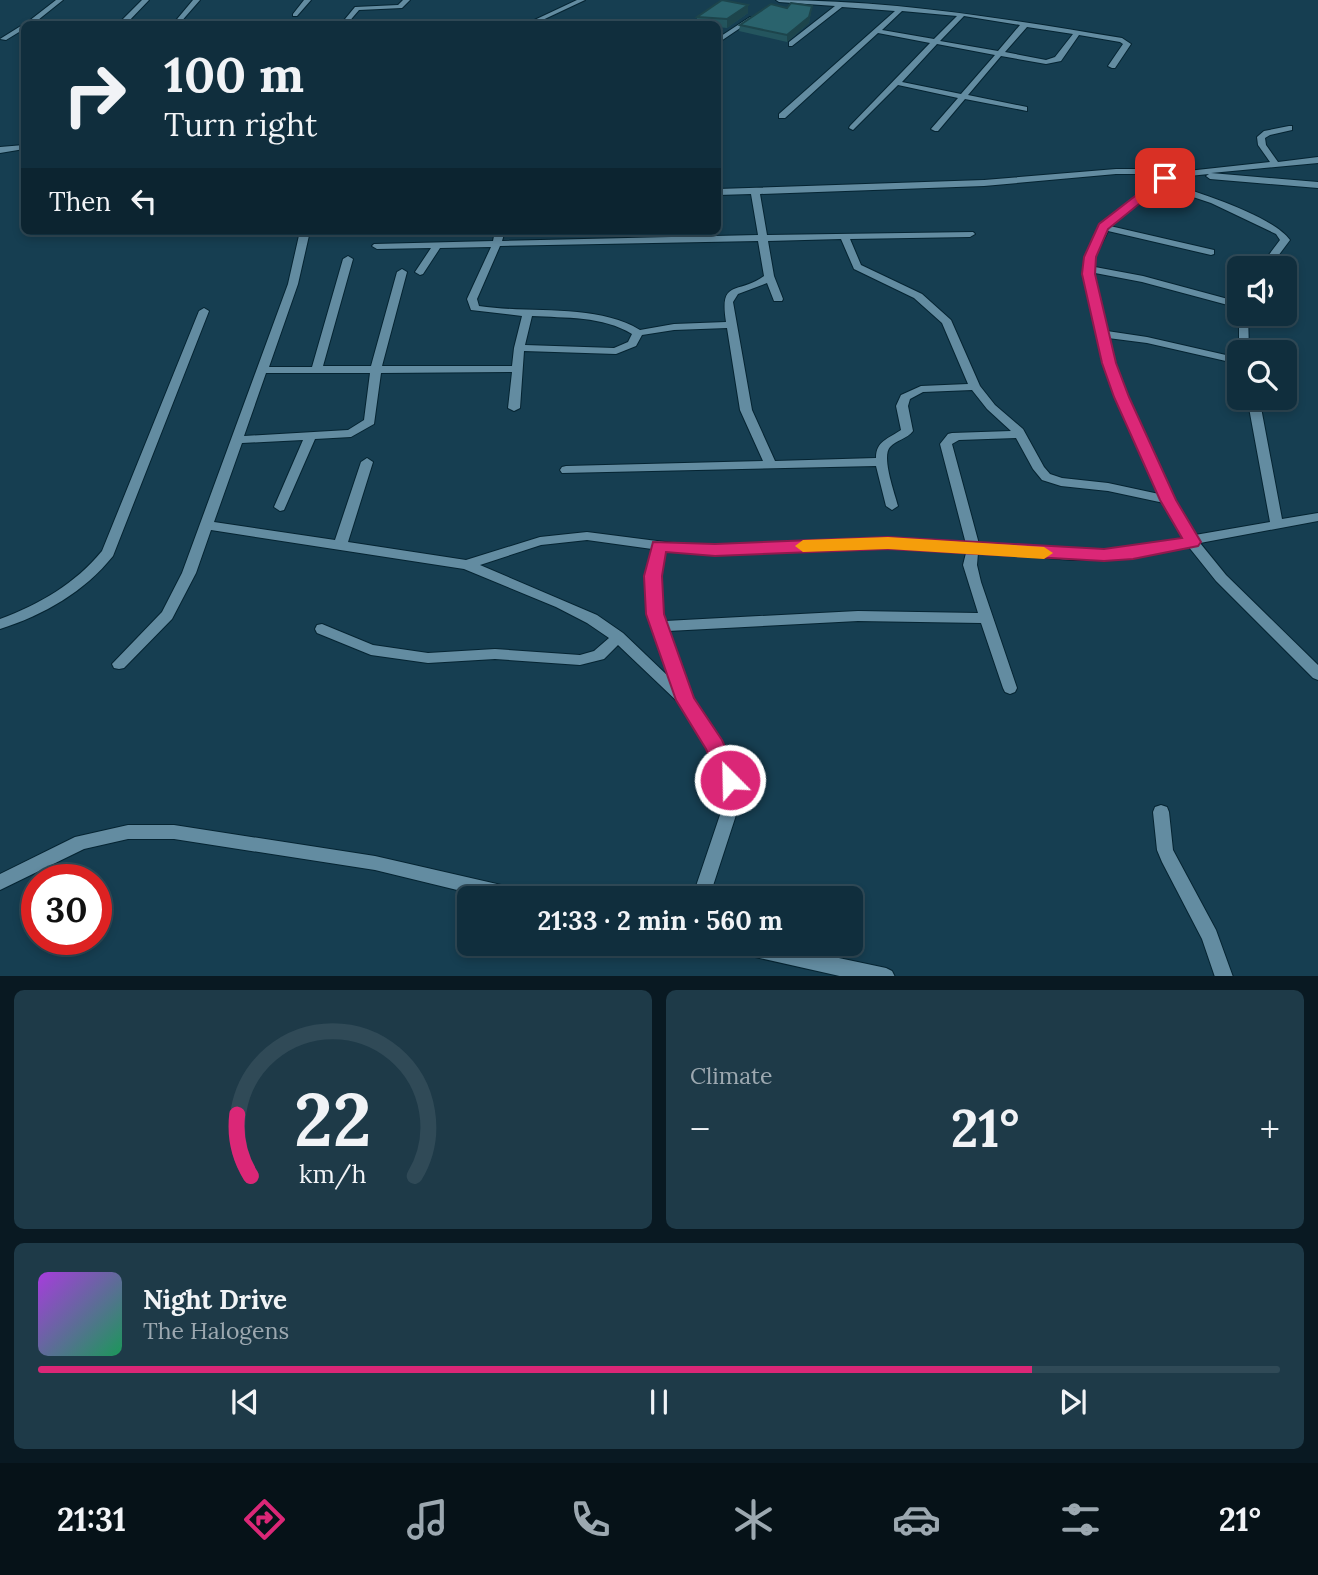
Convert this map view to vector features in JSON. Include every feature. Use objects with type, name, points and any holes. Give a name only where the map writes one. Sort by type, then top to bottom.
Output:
[{"type":"street","points":[[32,21],[60,0]]},
{"type":"street","points":[[126,21],[146,0]]},
{"type":"street","points":[[179,21],[197,0]]},
{"type":"street","points":[[295,15],[308,0]]},
{"type":"street","points":[[346,21],[357,8],[401,8],[407,0]]},
{"type":"street","points":[[536,21],[582,0]]},
{"type":"street","points":[[767,6],[777,0],[962,14],[1125,41],[1126,47],[1112,66]]},
{"type":"street","points":[[792,44],[839,6]]},
{"type":"street","points":[[782,116],[901,9]]},
{"type":"street","points":[[721,39],[760,13]]},
{"type":"street","points":[[853,128],[962,14]]},
{"type":"street","points":[[935,129],[1025,24]]},
{"type":"street","points":[[4,39],[21,28]]},
{"type":"street","points":[[876,32],[1053,61],[1078,32]]},
{"type":"street","points":[[897,83],[1024,108]]},
{"type":"street","points":[[1275,164],[1260,139],[1267,132],[1289,128]]},
{"type":"street","points":[[0,150],[21,147]]},
{"type":"street","points":[[1318,160],[1192,172],[1161,180],[1103,227],[1090,257],[1088,269],[1102,334],[1122,397],[1168,500],[1192,542],[1221,578],[1318,674]]},
{"type":"street","points":[[1192,172],[1208,176],[1318,185]]},
{"type":"street","points":[[721,192],[1021,181],[1111,173],[1161,180],[1214,201],[1279,232],[1284,240],[1273,256]]},
{"type":"street","points":[[755,191],[769,276],[778,299]]},
{"type":"street","points":[[1103,227],[1211,252]]},
{"type":"street","points":[[377,246],[970,234]]},
{"type":"street","points":[[119,664],[176,602],[190,573],[293,285],[304,235]]},
{"type":"street","points":[[499,235],[472,304],[479,309],[528,312],[624,325],[638,334]]},
{"type":"street","points":[[844,236],[857,267],[918,296],[947,322],[975,387],[991,407],[1020,434],[1038,469],[1052,480],[1108,486],[1168,500]]},
{"type":"street","points":[[420,272],[437,245]]},
{"type":"street","points":[[317,369],[348,258]]},
{"type":"street","points":[[1088,269],[1143,279],[1227,302]]},
{"type":"street","points":[[237,440],[351,433],[370,422],[376,369],[402,272]]},
{"type":"street","points":[[769,276],[764,282],[738,289],[729,297],[746,410],[770,464]]},
{"type":"street","points":[[0,624],[28,613],[76,585],[90,575],[108,553],[204,311]]},
{"type":"street","points":[[514,408],[519,348],[528,312]]},
{"type":"street","points":[[519,348],[616,351],[627,348],[638,334],[674,327],[733,325]]},
{"type":"street","points":[[1102,334],[1227,359]]},
{"type":"street","points":[[261,370],[517,369]]},
{"type":"street","points":[[892,506],[881,462],[883,447],[907,432],[902,406],[908,394],[921,389],[975,387]]},
{"type":"street","points":[[1255,410],[1277,525]]},
{"type":"street","points":[[1010,688],[970,565],[973,547],[946,444],[948,440],[959,436],[1020,434]]},
{"type":"street","points":[[280,507],[310,436]]},
{"type":"street","points":[[340,546],[367,462]]},
{"type":"street","points":[[566,470],[881,462]]},
{"type":"street","points":[[466,565],[560,537],[604,537],[659,546],[715,550],[888,543],[1104,555],[1133,553],[1318,517]]},
{"type":"street","points":[[207,525],[466,565],[561,604],[592,619],[618,637],[685,700],[715,746],[726,769],[731,790],[730,809],[704,886]]},
{"type":"street","points":[[659,546],[653,585],[655,614],[685,700]]},
{"type":"street","points":[[659,626],[870,615],[987,618]]},
{"type":"street","points":[[322,629],[380,652],[428,657],[495,654],[580,660],[598,655],[618,637]]},
{"type":"street","points":[[1161,812],[1165,850],[1210,936],[1224,976]]},
{"type":"street","points":[[0,882],[81,842],[128,832],[174,832],[375,863],[472,886]]},
{"type":"street","points":[[790,956],[886,976]]},
{"type":"building","points":[[722,0],[748,5],[727,19],[697,17]]},
{"type":"building","points":[[791,3],[812,6],[809,17],[787,35],[740,25],[771,4],[787,8]]},
{"type":"slow traffic","points":[[803,546],[888,543],[1044,553]]},
{"type":"route","points":[[730,780],[715,746],[685,700],[655,614],[653,576],[659,546],[715,550],[888,543],[1104,555],[1133,553],[1192,542],[1168,500],[1132,423],[1109,363],[1088,269],[1090,257],[1103,227],[1122,210],[1161,184],[1165,178]]}]
